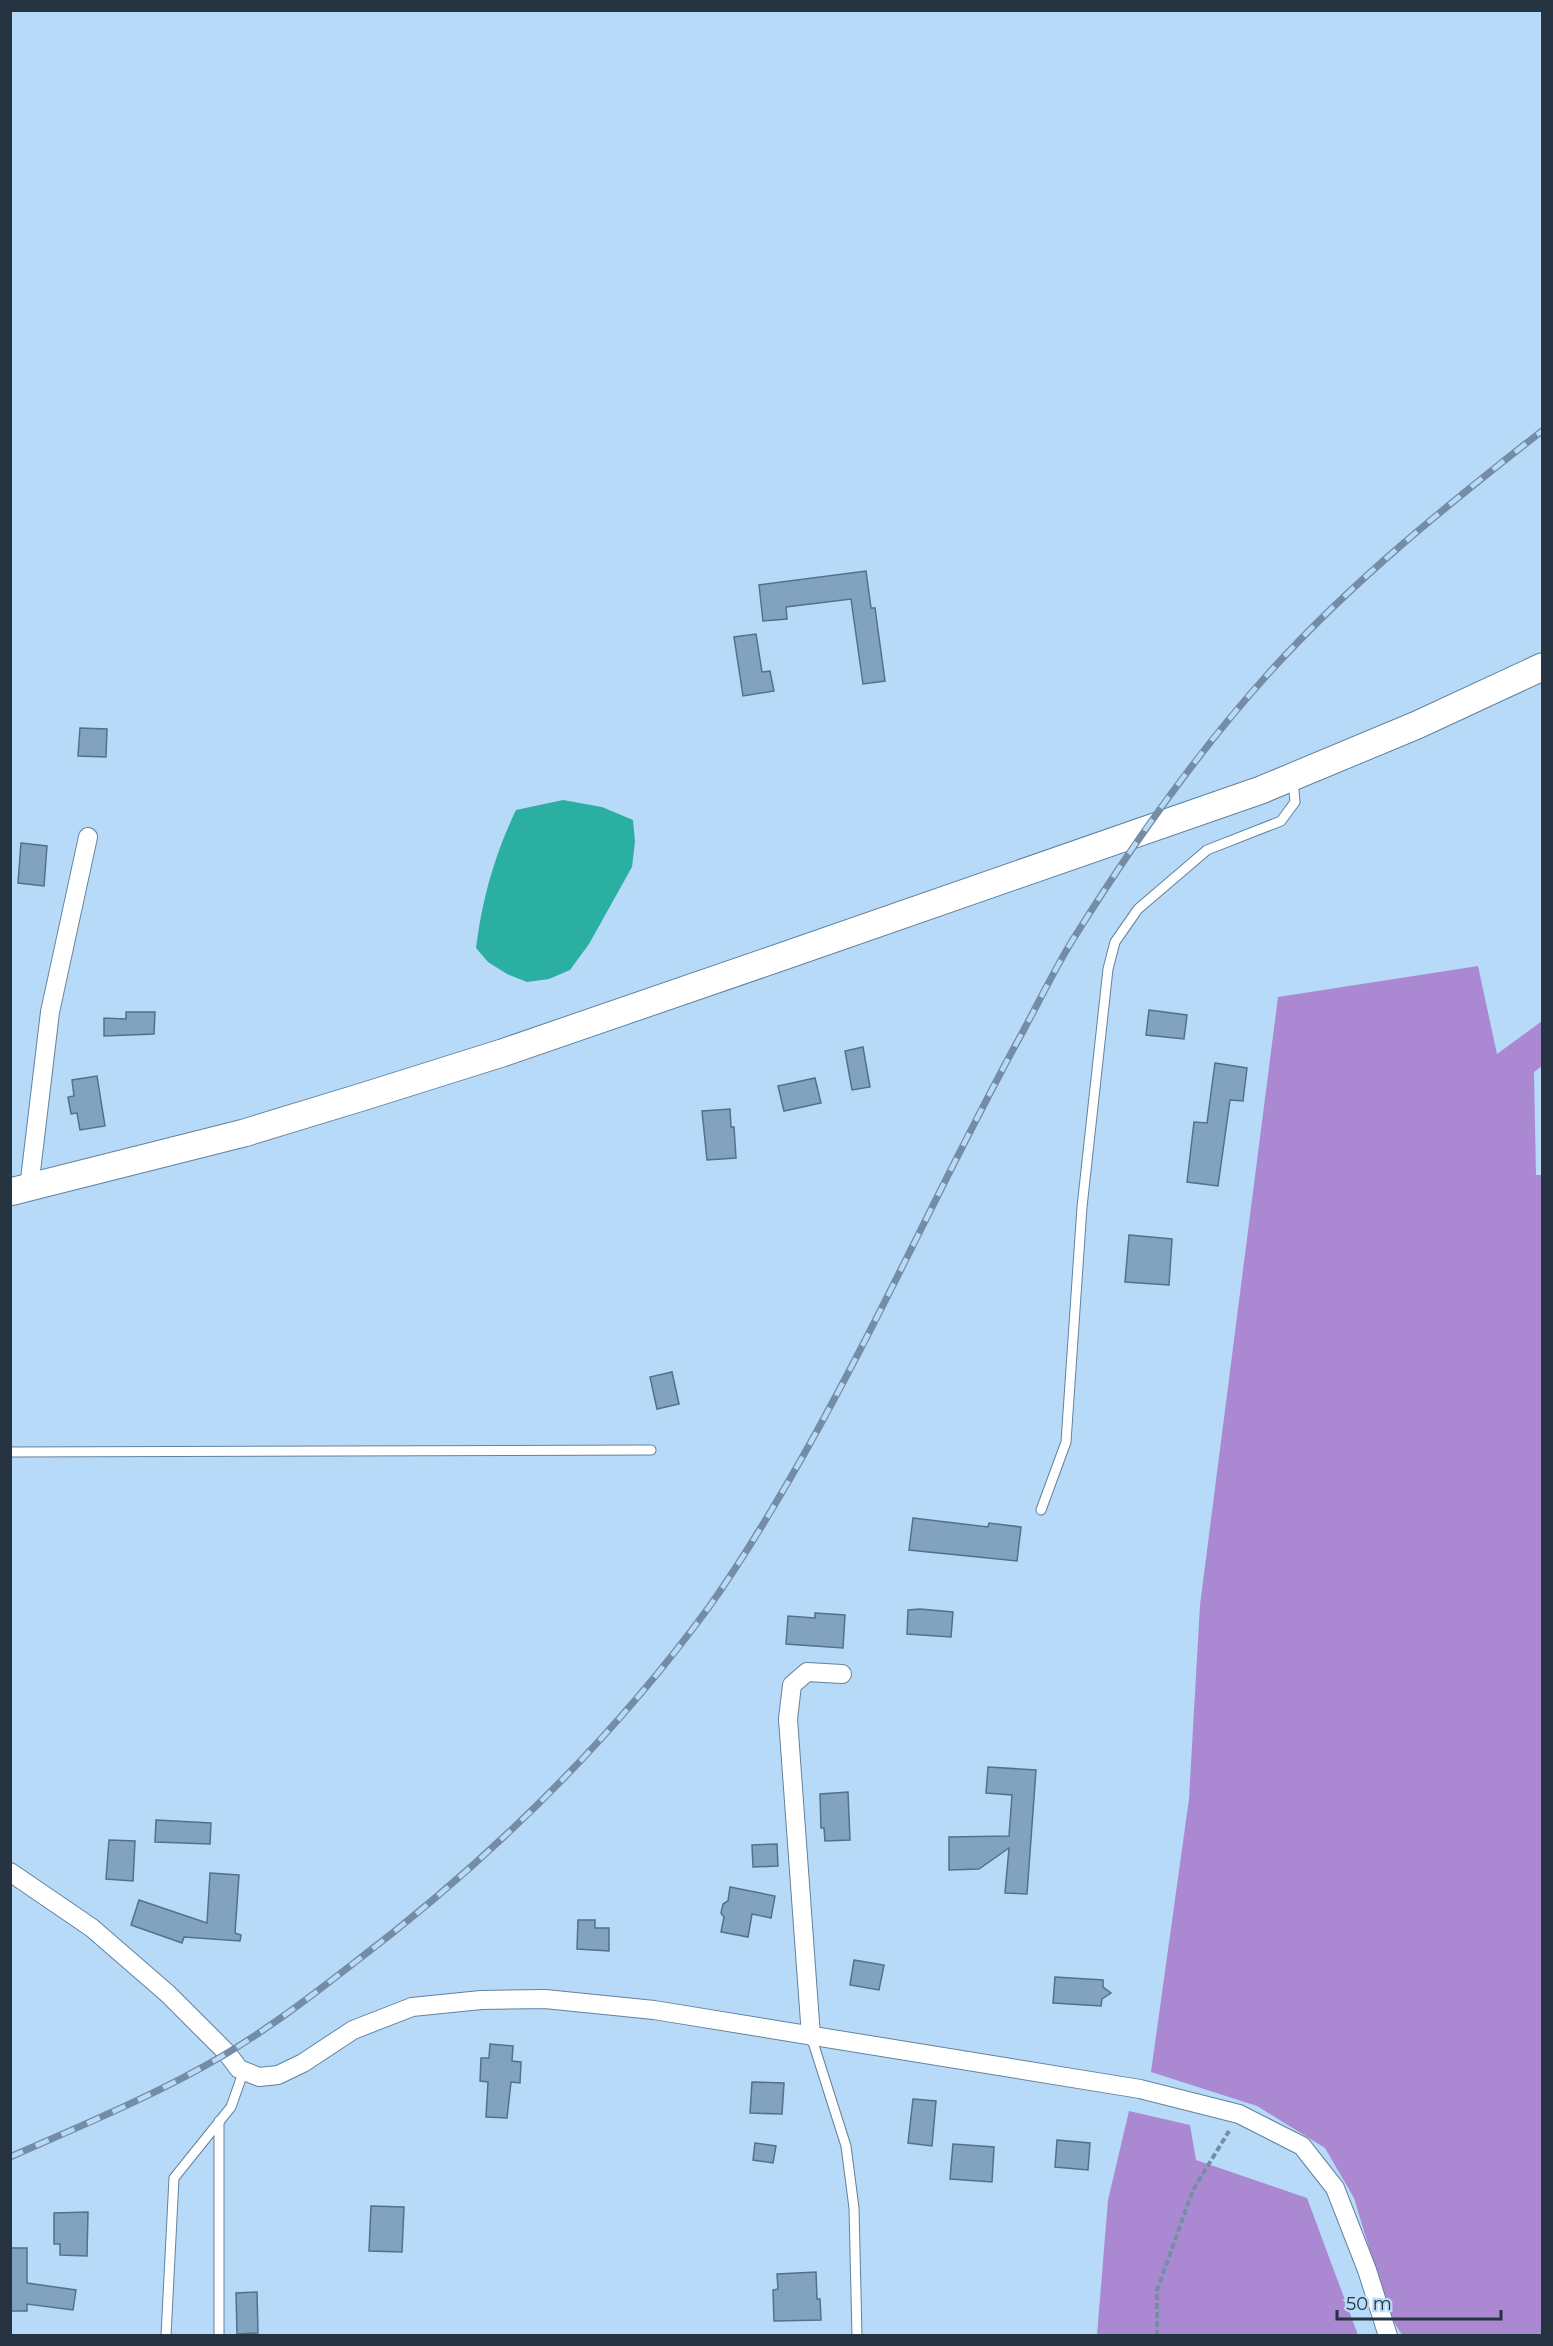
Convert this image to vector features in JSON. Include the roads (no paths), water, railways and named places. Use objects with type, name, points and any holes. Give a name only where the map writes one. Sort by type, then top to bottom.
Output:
[{"type":"street","points":[[88,837],[50,1012],[20,1190],[244,1133],[501,1053],[1143,832],[1293,777],[1417,725],[1542,667]]},
{"type":"street","points":[[812,2036],[788,1719],[792,1685],[807,1672],[842,1674]]},
{"type":"street","points":[[10,1872],[92,1928],[168,1994],[239,2068],[259,2077],[278,2075],[303,2063],[353,2030],[412,2007],[482,2000],[545,2000],[654,2010],[1140,2089],[1239,2114],[1302,2146],[1335,2188],[1367,2270],[1388,2336]]},
{"type":"lane","points":[[1041,1510],[1066,1442],[1082,1207],[1108,969],[1115,942],[1138,909],[1207,850],[1281,821],[1295,802],[1293,777]]},
{"type":"lane","points":[[10,1452],[651,1449]]},
{"type":"lane","points":[[812,2036],[846,2146],[854,2208],[857,2336]]},
{"type":"lane","points":[[166,2336],[174,2178],[231,2107],[244,2070]]},
{"type":"lane","points":[[219,2121],[219,2336]]},
{"type":"railway","points":[[10,2157],[119,2109],[224,2055],[335,1978],[400,1927],[497,1844],[543,1800],[629,1707],[709,1607],[781,1494],[832,1404],[1058,964],[1164,803],[1241,705],[1332,608],[1400,546],[1542,431]]}]
